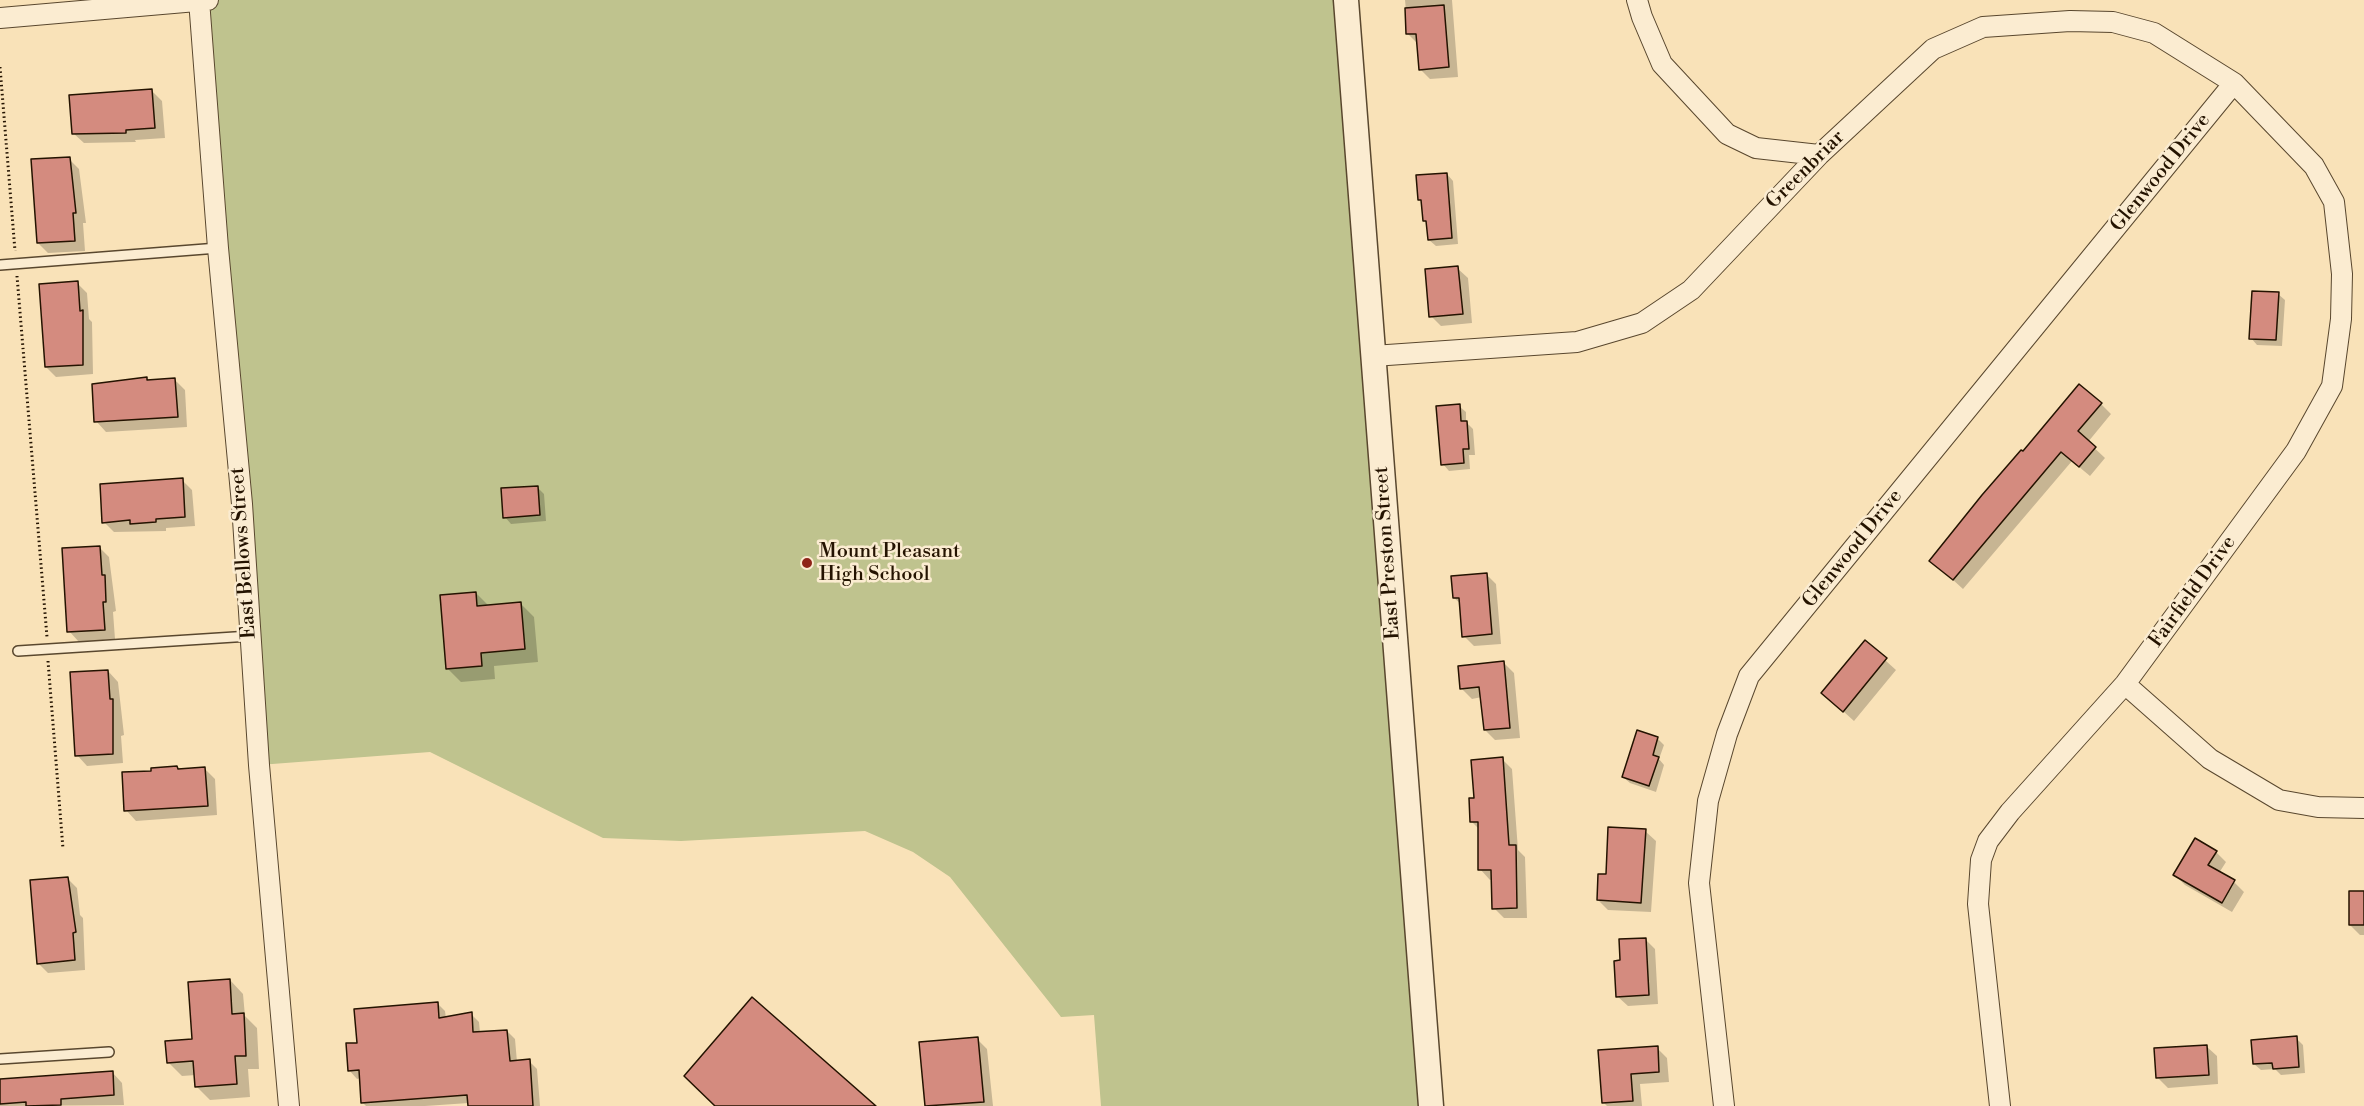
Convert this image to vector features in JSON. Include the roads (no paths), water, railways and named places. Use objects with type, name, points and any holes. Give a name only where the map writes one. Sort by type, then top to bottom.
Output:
[{"type":"street","name":"East Bellows Street","points":[[199,0],[218,248],[242,504],[259,765],[289,1106]]},
{"type":"street","points":[[0,18],[208,0]]},
{"type":"street","name":"East Preston Street","points":[[1346,0],[1431,1106]]},
{"type":"street","points":[[1638,0],[1642,17],[1662,64],[1727,134],[1756,148],[1819,155]]},
{"type":"street","name":"Greenbriar","points":[[1373,356],[1577,342],[1642,323],[1690,290],[1819,155],[1933,49],[1983,27],[2070,21],[2113,22],[2154,33],[2234,83]]},
{"type":"street","name":"Fairfield Drive","points":[[2000,1106],[1978,904],[1981,860],[1988,841],[2010,812],[2125,684],[2296,451],[2332,386],[2341,319],[2342,274],[2334,202],[2314,166],[2234,83]]},
{"type":"street","name":"Glenwood Drive","points":[[1724,1106],[1699,883],[1708,801],[1727,734],[1749,676],[2234,83]]},
{"type":"street","points":[[2125,684],[2210,759],[2278,800],[2318,807],[2364,808]]},
{"type":"lane","points":[[0,265],[218,248]]},
{"type":"lane","points":[[18,651],[250,636]]},
{"type":"lane","points":[[0,1059],[109,1052]]},
{"type":"place","name":"Mount Pleasant High School","points":[[807,563]]}]
